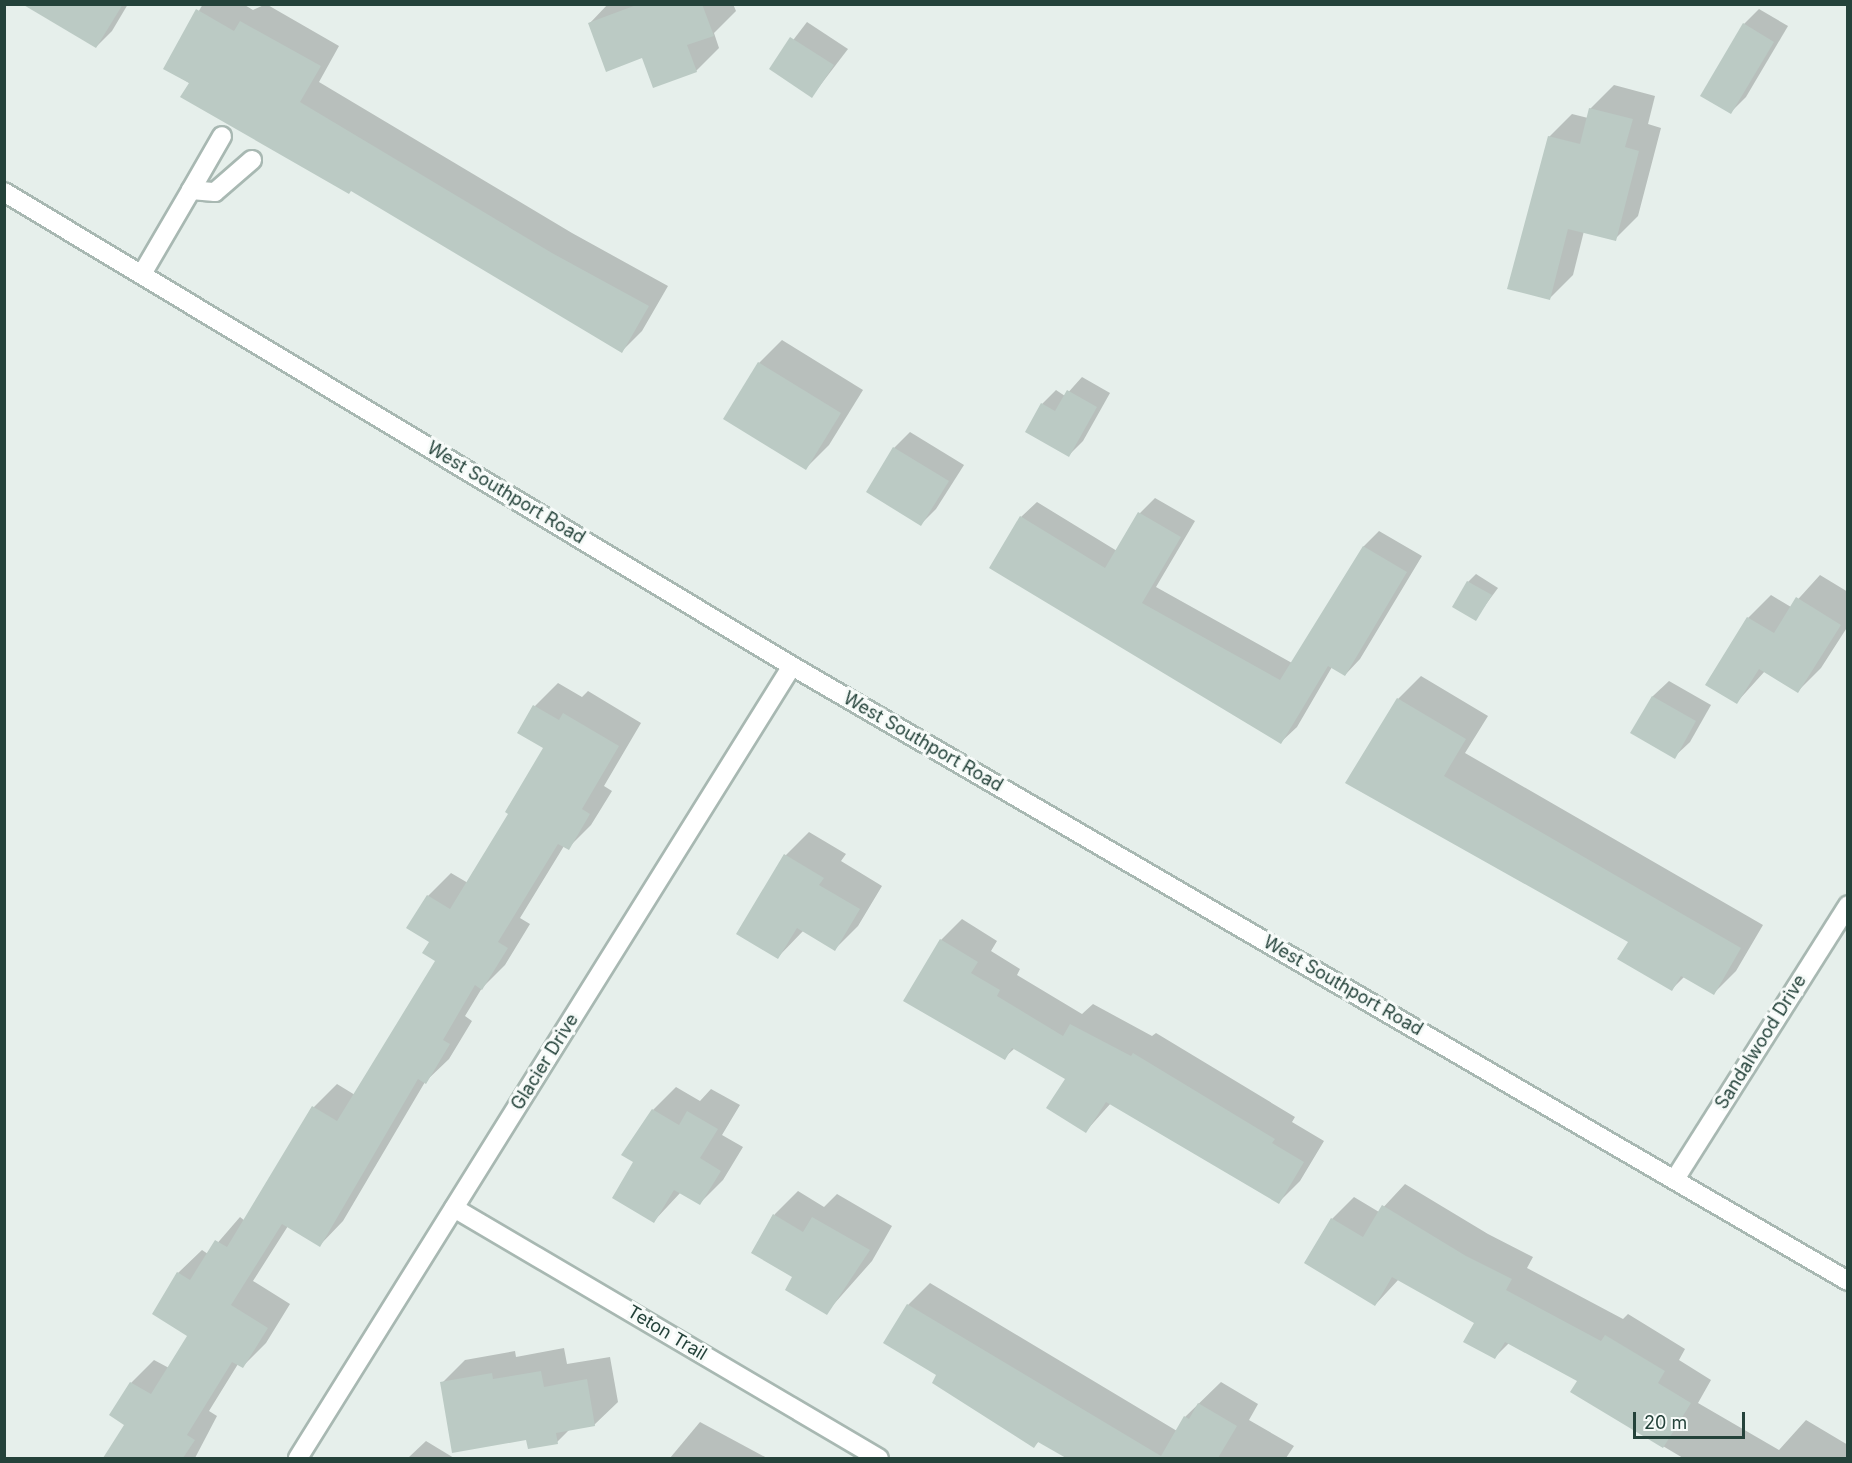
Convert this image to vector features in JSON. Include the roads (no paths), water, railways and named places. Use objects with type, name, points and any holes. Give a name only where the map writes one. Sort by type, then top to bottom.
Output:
[{"type":"main road","points":[[142,274],[222,136]]},
{"type":"main road","points":[[191,190],[215,192],[252,160]]},
{"type":"main road","name":"West Southport Road","points":[[4,192],[792,666],[1848,1281]]},
{"type":"main road","name":"Glacier Drive","points":[[298,1458],[792,666]]},
{"type":"main road","name":"Sandalwood Drive","points":[[1675,1179],[1848,905]]},
{"type":"main road","name":"Teton Trail","points":[[454,1208],[879,1458]]}]
